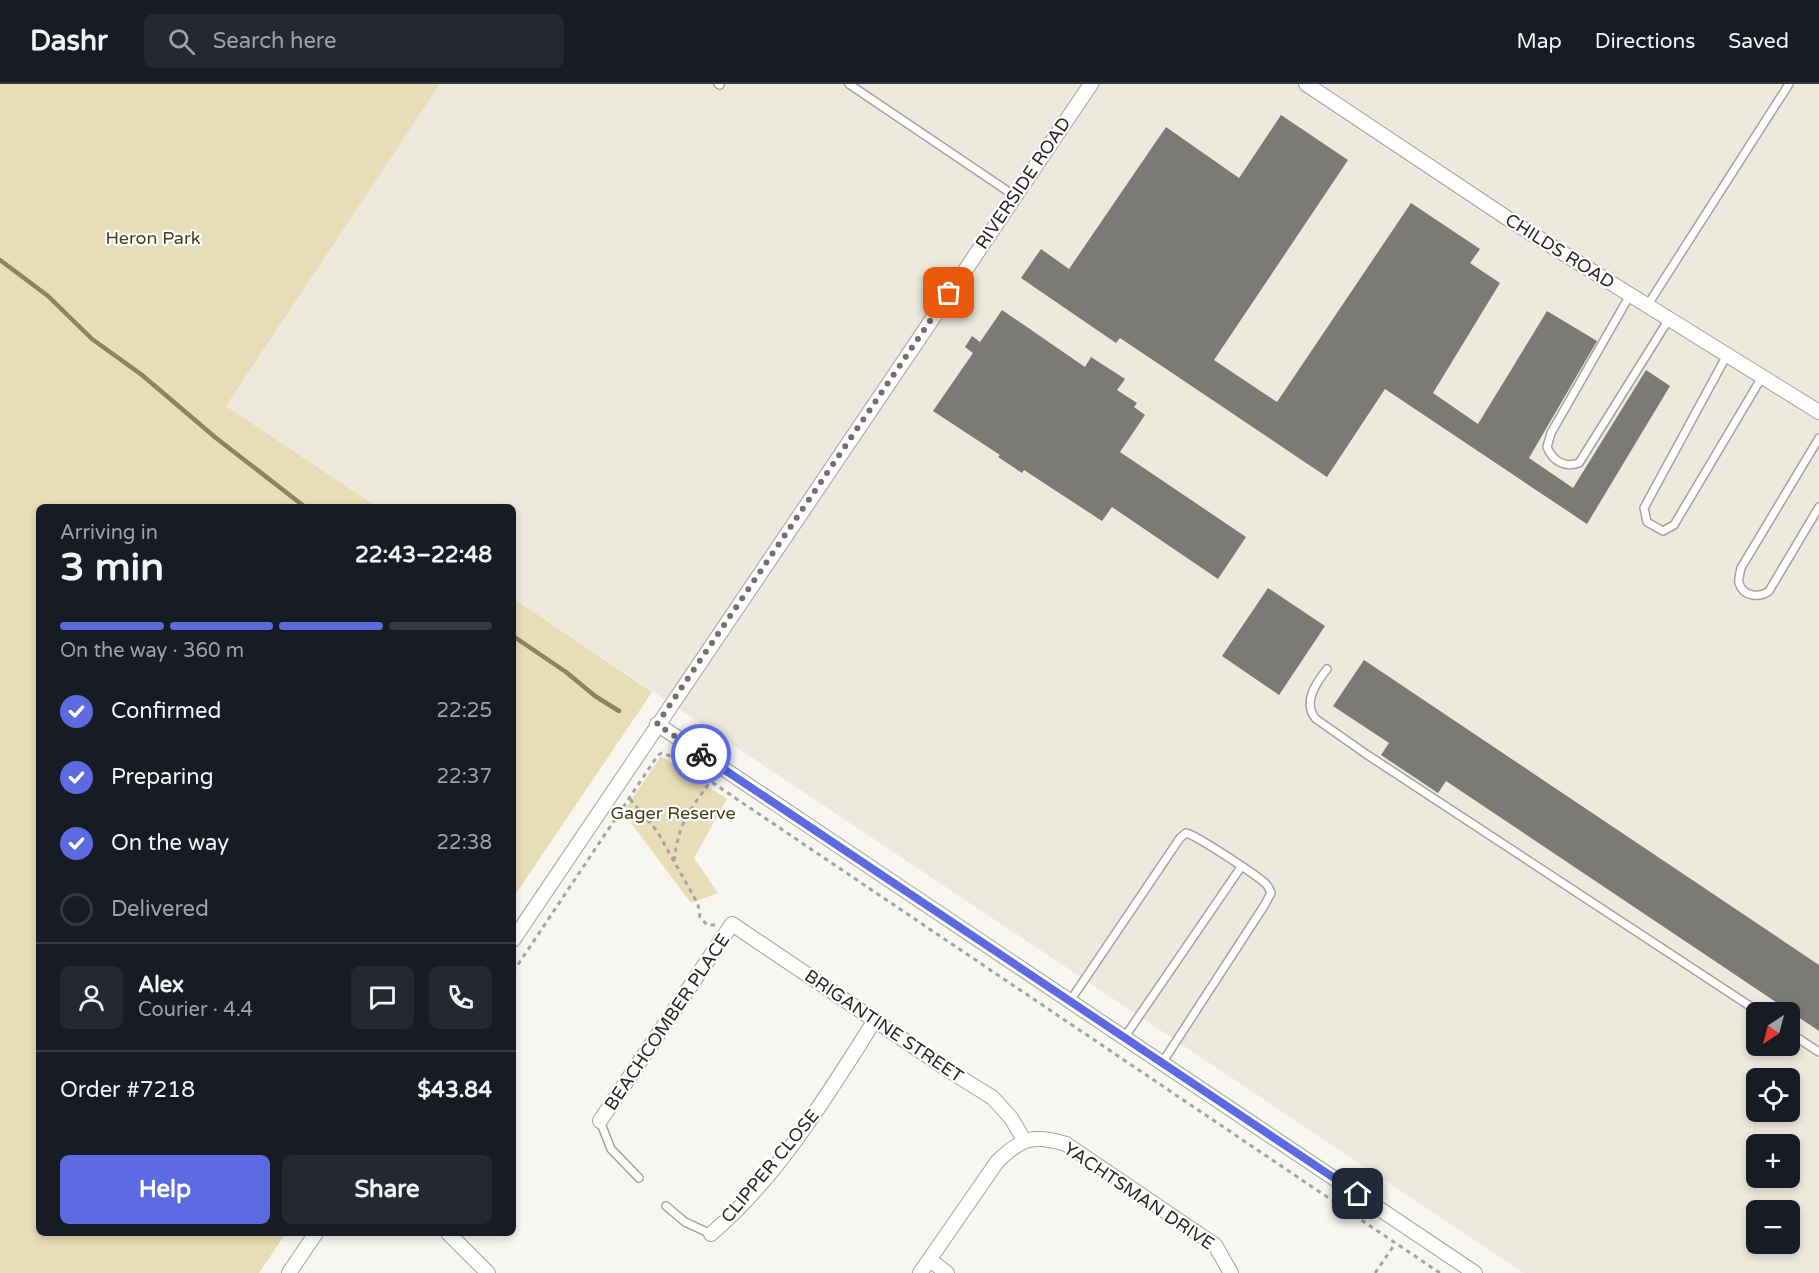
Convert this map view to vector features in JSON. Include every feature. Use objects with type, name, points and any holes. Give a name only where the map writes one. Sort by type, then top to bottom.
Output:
[{"type":"street","name":"RIVERSIDE ROAD","points":[[516,936],[1091,84]]},
{"type":"street","name":"CHILDS ROAD","points":[[1306,84],[1516,224],[1819,412]]},
{"type":"street","points":[[657,724],[1475,1273]]},
{"type":"street","name":"BRIGANTINE STREET","points":[[732,924],[993,1098],[1011,1118],[1024,1140]]},
{"type":"street","name":"BEACHCOMBER PLACE","points":[[600,1121],[732,924]]},
{"type":"street","name":"CLIPPER CLOSE","points":[[711,1234],[737,1212],[804,1130],[875,1020]]},
{"type":"street","name":"YACHTSMAN DRIVE","points":[[1024,1140],[1045,1137],[1066,1144],[1215,1245],[1232,1273]]},
{"type":"street","points":[[920,1273],[997,1162],[1010,1149],[1024,1140]]},
{"type":"street","points":[[289,1273],[314,1236]]},
{"type":"street","points":[[451,1236],[488,1273]]},
{"type":"street","points":[[930,1260],[947,1273]]},
{"type":"lane","points":[[849,84],[1015,195]]},
{"type":"lane","points":[[1647,306],[1789,84]]},
{"type":"lane","points":[[1630,295],[1551,433],[1547,447],[1551,456],[1563,464],[1579,463],[1669,319]]},
{"type":"lane","points":[[1727,355],[1644,508],[1647,522],[1663,531],[1674,525],[1762,377]]},
{"type":"lane","points":[[1819,438],[1740,568],[1738,582],[1742,589],[1752,596],[1763,596],[1769,591],[1819,507]]},
{"type":"lane","points":[[1327,669],[1318,679],[1309,705],[1310,712],[1316,719],[1746,1003]]},
{"type":"lane","points":[[1070,1001],[1180,838],[1186,833],[1191,834],[1264,882],[1271,893],[1162,1063]]},
{"type":"lane","points":[[1124,1038],[1241,867]]},
{"type":"lane","points":[[1800,1040],[1819,1052]]},
{"type":"lane","name":"BEACHCOMBER PLACE","points":[[600,1121],[611,1149],[639,1178]]},
{"type":"lane","name":"CLIPPER CLOSE","points":[[666,1206],[685,1222],[711,1234]]},
{"type":"path","points":[[516,968],[658,755],[662,753],[673,757],[710,781],[1440,1273]]},
{"type":"path","points":[[674,863],[677,837],[684,819],[710,781]]},
{"type":"path","points":[[630,799],[657,831],[698,904],[700,917],[707,925],[732,924]]},
{"type":"path","points":[[1375,1273],[1395,1244]]},
{"type":"shaded area","points":[[440,84],[1819,84],[1819,1273],[1524,1273],[516,600],[516,504],[373,504],[226,406]]},
{"type":"green space","name":"Heron Park","points":[[0,84],[440,84],[226,406],[373,504],[36,504],[36,1236],[284,1236],[259,1273],[0,1273]]},
{"type":"green space","points":[[516,600],[652,692],[516,894]]},
{"type":"green space","name":"Gager Reserve","points":[[661,756],[727,799],[694,858],[718,893],[691,903],[623,812]]},
{"type":"building","points":[[1281,115],[1348,160],[1214,360],[1277,402],[1411,203],[1480,249],[1470,263],[1500,283],[1433,393],[1478,424],[1547,311],[1597,341],[1529,458],[1573,488],[1646,370],[1670,386],[1587,524],[1385,389],[1327,477],[1120,338],[1116,343],[1021,278],[1041,249],[1069,269],[1166,127],[1239,178]]},
{"type":"building","points":[[1002,310],[1085,367],[1091,357],[1125,379],[1117,390],[1137,403],[1134,407],[1145,415],[1120,452],[1246,537],[1218,579],[1112,507],[1102,521],[1024,470],[1022,473],[998,457],[1000,455],[933,411],[973,353],[965,347],[972,336],[980,342]]},
{"type":"building","points":[[1268,588],[1325,626],[1279,695],[1222,656]]},
{"type":"building","points":[[1364,660],[1819,965],[1819,1031],[1800,1018],[1800,1002],[1776,1002],[1446,781],[1438,793],[1381,755],[1389,743],[1333,706]]},
{"type":"waterway","points":[[0,260],[48,296],[92,339],[142,375],[216,438],[301,504]]},
{"type":"waterway","points":[[516,638],[619,711]]},
{"type":"way so far","points":[[701,754],[657,724],[949,293]]},
{"type":"route","points":[[701,754],[1358,1194]]}]
